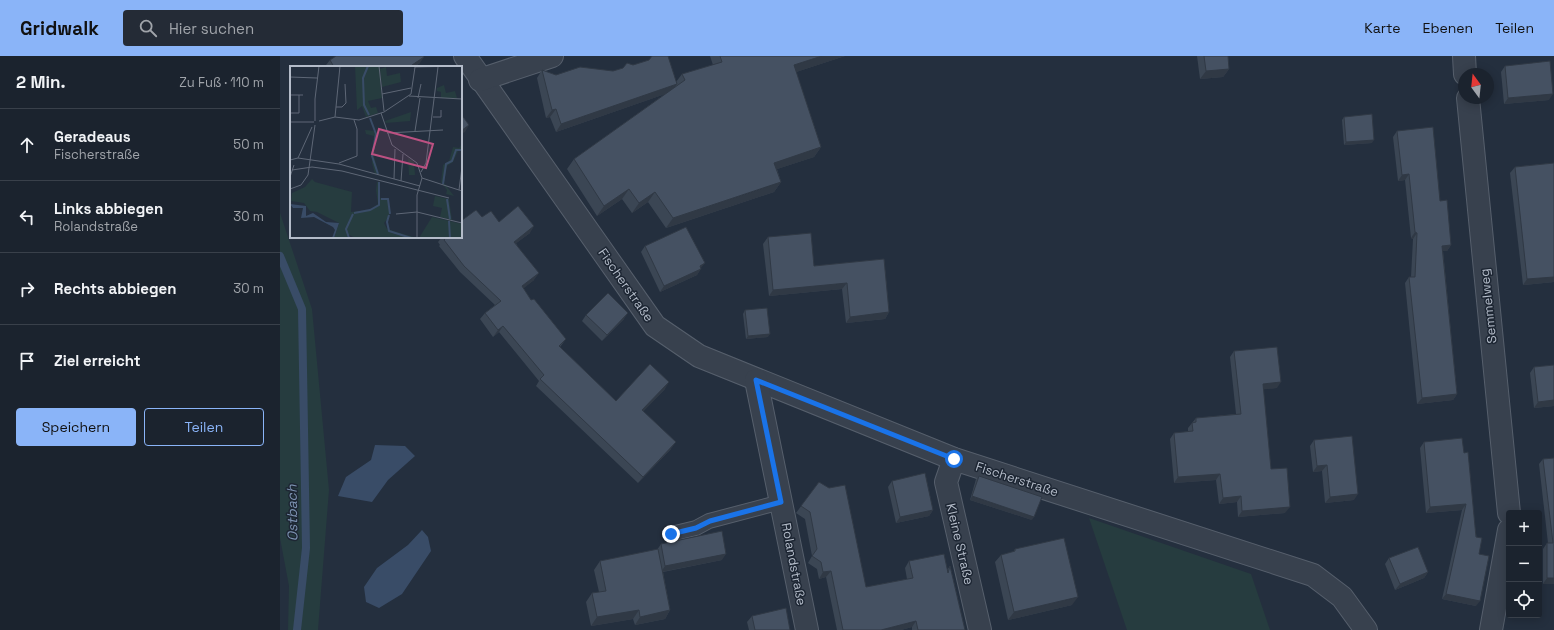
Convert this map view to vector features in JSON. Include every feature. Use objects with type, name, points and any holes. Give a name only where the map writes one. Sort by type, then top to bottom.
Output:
[{"type":"street","name":"Fischerstraße","points":[[465,56],[480,80],[655,326],[699,356],[954,459],[1313,575],[1342,597],[1366,630]]},
{"type":"street","points":[[480,80],[552,56]]},
{"type":"street","points":[[1464,56],[1465,68]]},
{"type":"street","name":"Semmelweg","points":[[1469,104],[1509,510]]},
{"type":"street","name":"Rolandstraße","points":[[756,380],[807,630]]},
{"type":"street","name":"Kleine Straße","points":[[954,459],[946,482],[980,630]]},
{"type":"street","points":[[1491,630],[1506,546]]},
{"type":"lane","points":[[671,534],[696,528],[710,521],[781,502]]},
{"type":"green space","points":[[280,213],[312,309],[329,490],[318,630],[288,630],[289,586],[280,538]]},
{"type":"green space","points":[[1089,518],[1251,574],[1270,630],[1127,630]]},
{"type":"water","points":[[375,445],[405,446],[415,456],[388,480],[372,502],[338,496],[346,477],[371,460]]},
{"type":"water","points":[[422,530],[428,537],[431,551],[402,594],[379,608],[366,602],[364,587],[377,568],[408,545]]},
{"type":"building","points":[[336,56],[424,57],[412,65],[413,66],[333,66],[330,60]]},
{"type":"building","points":[[652,56],[668,56],[677,84],[561,124],[556,109],[552,110],[542,70],[556,75],[580,67],[613,71],[623,68],[627,63],[633,65],[649,60]]},
{"type":"building","points":[[720,56],[822,56],[794,65],[821,147],[774,163],[781,182],[673,218],[655,192],[639,203],[629,189],[604,206],[574,159],[685,80],[682,74],[722,62]]},
{"type":"building","points":[[1204,56],[1228,56],[1229,69],[1206,71]]},
{"type":"building","points":[[1550,61],[1553,94],[1508,98],[1505,66]]},
{"type":"building","points":[[1372,114],[1374,140],[1346,142],[1344,117]]},
{"type":"building","points":[[462,115],[469,125],[462,130]]},
{"type":"building","points":[[1433,127],[1440,201],[1447,200],[1451,245],[1442,246],[1457,394],[1422,398],[1409,277],[1415,277],[1417,233],[1415,232],[1409,174],[1402,175],[1397,131]]},
{"type":"building","points":[[1554,163],[1554,277],[1527,279],[1515,167]]},
{"type":"building","points":[[518,206],[534,226],[514,242],[539,273],[522,286],[531,300],[534,299],[566,339],[559,346],[616,401],[650,364],[669,382],[642,410],[676,442],[643,477],[540,379],[544,375],[503,326],[498,330],[485,313],[501,301],[464,266],[444,240],[444,238],[462,238],[462,220],[476,210],[482,217],[491,211],[499,222]]},
{"type":"building","points":[[686,227],[705,263],[700,266],[701,269],[664,286],[645,246]]},
{"type":"building","points":[[811,233],[814,266],[884,259],[889,312],[850,317],[847,283],[773,290],[768,237]]},
{"type":"building","points":[[608,293],[628,313],[607,335],[586,315]]},
{"type":"building","points":[[767,308],[770,334],[748,336],[745,310]]},
{"type":"building","points":[[1277,347],[1281,382],[1263,384],[1271,469],[1287,468],[1290,507],[1242,511],[1241,496],[1223,498],[1220,474],[1178,477],[1174,433],[1193,431],[1192,423],[1196,422],[1196,418],[1241,414],[1234,351]]},
{"type":"building","points":[[1554,365],[1554,400],[1538,402],[1534,367]]},
{"type":"building","points":[[1352,436],[1358,494],[1330,497],[1327,465],[1317,466],[1314,440]]},
{"type":"building","points":[[1462,438],[1464,453],[1468,452],[1476,537],[1482,538],[1479,554],[1489,556],[1480,601],[1446,594],[1466,504],[1430,507],[1424,442]]},
{"type":"building","points":[[1554,458],[1554,578],[1547,578],[1547,543],[1553,543],[1543,459]]},
{"type":"building","points":[[925,473],[933,510],[900,517],[892,481]]},
{"type":"building","points":[[979,476],[1042,497],[1034,517],[972,496]]},
{"type":"building","points":[[819,482],[829,488],[845,485],[866,587],[913,578],[909,561],[944,554],[948,573],[950,566],[965,630],[918,630],[916,621],[881,630],[843,630],[831,571],[823,572],[821,562],[812,556],[817,549],[810,512],[801,506]]},
{"type":"building","points":[[722,531],[726,554],[665,566],[661,544]]},
{"type":"building","points":[[1064,538],[1078,597],[1014,612],[1001,555],[1015,551],[1015,549]]},
{"type":"building","points":[[1418,547],[1428,572],[1400,584],[1389,558]]},
{"type":"building","points":[[658,549],[670,610],[640,617],[639,610],[597,617],[592,593],[606,591],[600,561]]},
{"type":"building","points":[[786,608],[790,630],[755,630],[752,616]]},
{"type":"waterway","name":"Ostbach","points":[[280,256],[302,309],[306,548],[297,630]]},
{"type":"route","points":[[671,534],[696,528],[710,521],[781,502],[756,380],[954,459]]}]
